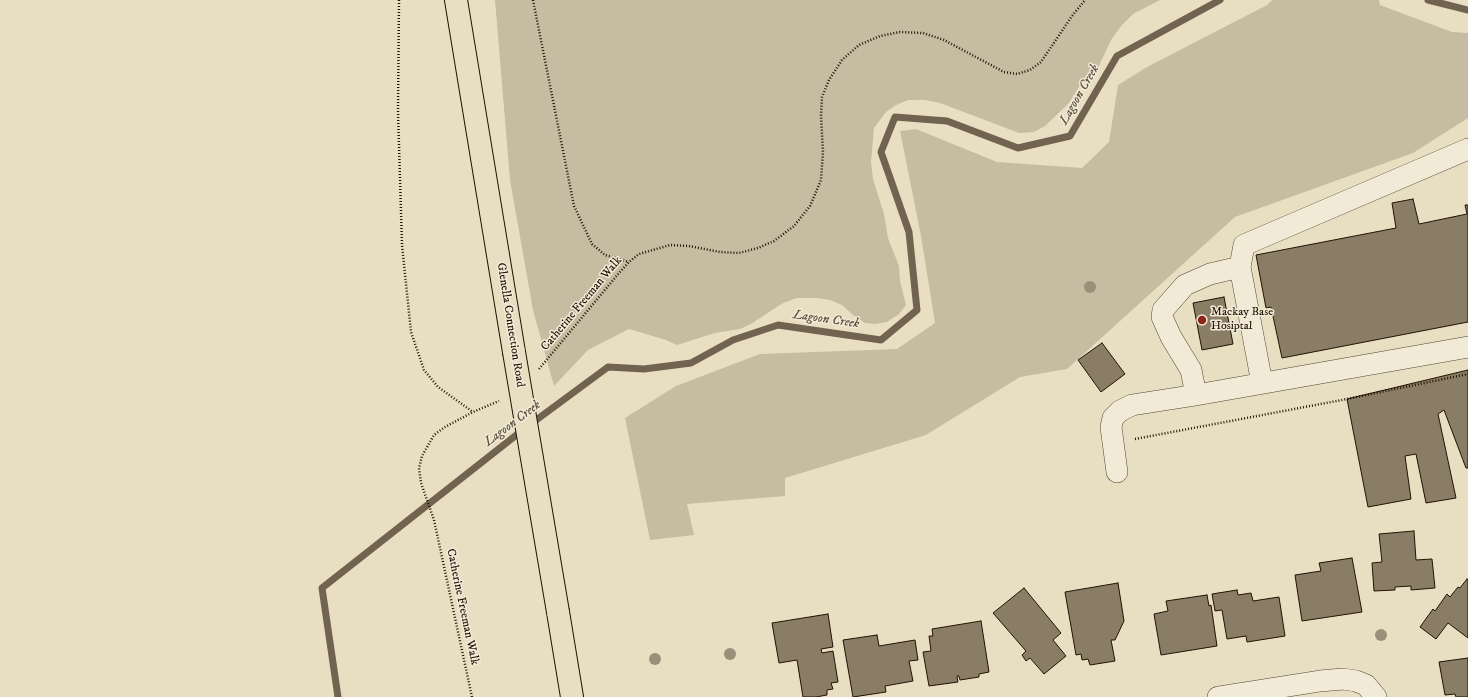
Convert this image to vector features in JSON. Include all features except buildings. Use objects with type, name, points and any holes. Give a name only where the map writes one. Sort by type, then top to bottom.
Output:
[{"type":"main road","name":"Glenella Connection Road","points":[[456,0],[572,697]]},
{"type":"street","points":[[1262,383],[1240,267],[1244,245],[1468,149]]},
{"type":"street","points":[[1196,395],[1191,370],[1171,337],[1162,317],[1163,310],[1185,285],[1210,274],[1240,267]]},
{"type":"street","points":[[1117,472],[1111,427],[1113,418],[1120,411],[1132,405],[1196,395],[1468,346]]},
{"type":"street","points":[[1218,697],[1320,680],[1343,679],[1366,684],[1376,697]]},
{"type":"path","points":[[398,0],[398,112],[402,245],[411,332],[424,370],[438,387],[473,412]]},
{"type":"path","points":[[533,0],[574,206],[592,244],[605,255],[629,262]]},
{"type":"path","name":"Catherine Freeman Walk","points":[[534,374],[629,262],[639,254],[670,245],[689,246],[720,252],[738,252],[758,248],[774,241],[794,226],[810,206],[821,180],[823,152],[821,116],[822,98],[829,80],[842,60],[859,45],[880,36],[900,32],[923,33],[944,40],[1004,72],[1017,74],[1030,70],[1042,62],[1072,16],[1085,0]]},
{"type":"path","points":[[1130,440],[1342,400],[1468,374]]},
{"type":"path","name":"Catherine Freeman Walk","points":[[472,697],[434,520],[420,483],[419,468],[422,456],[434,435],[445,426],[500,401]]},
{"type":"shaded area","points":[[495,0],[1160,0],[1133,14],[1122,25],[1111,40],[1098,68],[1079,87],[1069,103],[1045,126],[1034,132],[1019,133],[940,103],[925,100],[908,100],[896,105],[886,112],[874,128],[871,162],[873,179],[884,214],[888,238],[899,266],[900,281],[906,305],[899,314],[887,322],[875,324],[865,323],[842,305],[830,300],[817,298],[797,298],[783,303],[751,324],[740,329],[715,333],[677,345],[666,340],[629,329],[588,350],[554,386],[533,310],[510,180]]},
{"type":"shaded area","points":[[1272,0],[1379,0],[1380,5],[1452,32],[1468,33],[1468,118],[1413,153],[1235,217],[1067,369],[1020,377],[926,435],[785,478],[785,496],[687,504],[694,535],[650,540],[625,418],[676,386],[760,354],[897,349],[935,323],[921,236],[900,131],[916,129],[997,162],[1082,168],[1109,142],[1118,85],[1147,67],[1267,5]]},
{"type":"waterway","name":"Lagoon Creek","points":[[338,697],[322,588],[524,429],[608,367],[644,369],[691,363],[733,340],[778,325],[881,340],[917,310],[909,232],[881,152],[895,117],[947,121],[1018,148],[1070,136],[1117,56],[1220,0]]},
{"type":"waterway","name":"Lagoon Creek","points":[[1428,0],[1468,10]]},
{"type":"place","name":"Mackay Base Hosiptal","points":[[1202,320]]}]
